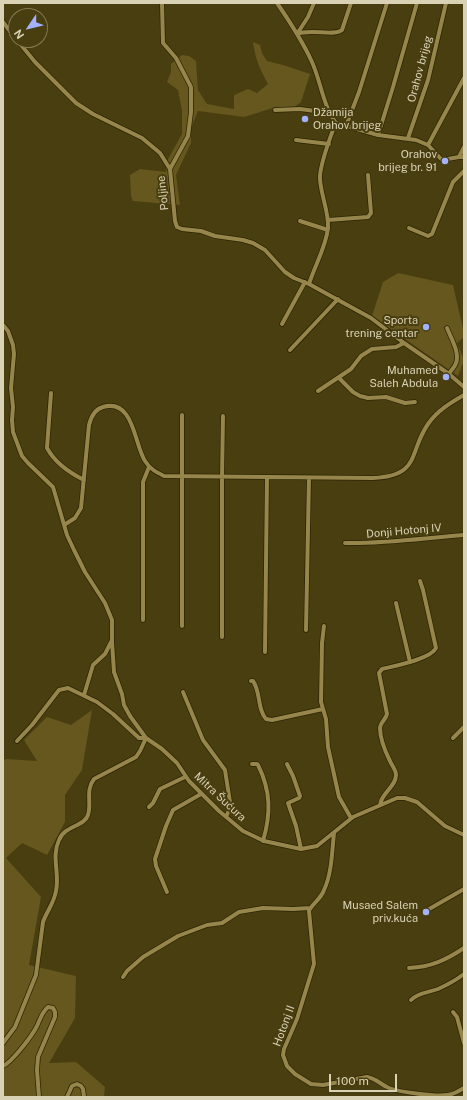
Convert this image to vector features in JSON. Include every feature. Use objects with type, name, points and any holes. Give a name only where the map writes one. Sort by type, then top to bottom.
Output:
[{"type":"street","points":[[162,3],[163,43],[176,58],[191,87],[191,112],[188,136],[170,170]]},
{"type":"street","points":[[277,3],[297,34],[312,62],[330,113],[336,123],[378,135],[416,140],[428,145],[442,160],[459,157],[464,158]]},
{"type":"street","points":[[297,34],[308,17],[314,3]]},
{"type":"street","points":[[297,34],[317,32],[339,33],[342,30],[351,3]]},
{"type":"street","points":[[346,126],[359,92],[387,3]]},
{"type":"street","name":"Orahov brijeg","points":[[378,135],[394,87],[417,3]]},
{"type":"street","name":"Orahov brijeg","points":[[408,138],[428,80],[446,3]]},
{"type":"street","name":"Poljine","points":[[23,48],[76,103],[93,114],[142,138],[160,153],[170,170],[175,221],[177,227],[253,243],[264,250],[285,272],[294,278],[307,283]]},
{"type":"street","points":[[428,145],[464,78]]},
{"type":"street","points":[[275,110],[300,109],[330,113]]},
{"type":"street","points":[[282,324],[307,283],[323,249],[328,230],[328,220],[320,175],[336,123]]},
{"type":"street","points":[[296,140],[329,144]]},
{"type":"street","points":[[459,157],[464,147]]},
{"type":"street","points":[[409,228],[428,236],[432,234],[453,182],[464,171]]},
{"type":"street","points":[[328,220],[368,217],[371,214],[368,176]]},
{"type":"street","points":[[300,221],[328,230]]},
{"type":"street","points":[[307,283],[371,318],[404,344],[449,374],[464,387]]},
{"type":"street","points":[[290,350],[338,299]]},
{"type":"street","points":[[3,325],[8,331],[13,345],[14,354],[11,388],[13,432],[22,456],[53,487],[64,525],[80,563],[100,595],[112,620],[114,672],[122,694],[124,705],[146,738],[136,757],[94,779],[89,790],[89,813],[87,817],[83,822],[66,830],[60,837],[57,844],[55,858],[57,890],[54,902],[45,915],[43,922],[36,975],[15,1027],[3,1044]]},
{"type":"street","points":[[447,328],[456,350],[457,357],[456,362],[449,374]]},
{"type":"street","points":[[318,391],[351,369],[361,356],[372,348],[396,347],[404,344]]},
{"type":"street","points":[[339,378],[353,392],[360,396],[368,398],[386,397],[405,403],[415,402]]},
{"type":"street","points":[[51,393],[47,448],[57,462],[84,480]]},
{"type":"street","points":[[64,525],[75,518],[81,508],[89,425],[91,418],[100,408],[115,406],[122,409],[132,424],[139,451],[149,466],[164,476],[380,478],[401,472],[411,462],[423,432],[433,418],[439,411],[464,395]]},
{"type":"street","points":[[182,415],[182,626]]},
{"type":"street","points":[[222,637],[222,477],[224,416]]},
{"type":"street","points":[[143,620],[143,482],[149,466]]},
{"type":"street","points":[[265,652],[267,477]]},
{"type":"street","points":[[306,630],[309,478]]},
{"type":"street","name":"Donji Hotonj IV","points":[[345,543],[384,543],[398,540],[464,535]]},
{"type":"street","points":[[380,805],[382,798],[392,786],[396,778],[395,769],[383,744],[380,729],[380,726],[387,714],[379,672],[382,669],[410,662],[433,652],[436,648],[420,581]]},
{"type":"street","points":[[396,603],[410,662]]},
{"type":"street","points":[[324,626],[321,684],[322,709],[326,719],[328,747],[339,797],[351,818]]},
{"type":"street","points":[[84,695],[93,665],[105,654],[112,642]]},
{"type":"street","points":[[251,681],[253,681],[257,689],[263,714],[266,719],[272,720],[322,709]]},
{"type":"street","name":"Mitra Šućura","points":[[17,741],[32,725],[59,690],[68,688],[84,695],[113,714],[139,738],[146,738],[162,749],[177,763],[185,776],[201,794],[226,817],[243,831],[263,841],[301,849],[317,846],[351,818],[397,798],[413,799],[445,826],[464,835]]},
{"type":"street","points":[[183,692],[202,740],[225,770],[230,802],[230,808],[226,817]]},
{"type":"street","points":[[453,738],[464,726]]},
{"type":"street","points":[[252,764],[258,765],[268,796],[269,818],[263,841]]},
{"type":"street","points":[[287,764],[300,796],[299,798],[288,803],[296,826],[301,849]]},
{"type":"street","points":[[149,807],[153,803],[160,789],[185,776]]},
{"type":"street","points":[[167,892],[156,866],[155,859],[166,826],[173,810],[201,794]]},
{"type":"street","points":[[123,977],[127,971],[143,957],[178,936],[207,925],[222,923],[239,912],[263,908],[310,908],[317,902],[324,890],[329,872],[334,833]]},
{"type":"street","points":[[424,912],[464,889]]},
{"type":"street","name":"Hotonj II","points":[[310,908],[314,964],[297,1019],[284,1049],[283,1056],[286,1066],[303,1080],[323,1086],[367,1077],[372,1078],[388,1088],[403,1092],[442,1096],[449,1095],[464,1088]]},
{"type":"street","points":[[409,968],[426,966],[443,961],[464,948]]},
{"type":"street","points":[[412,1000],[417,996],[450,983],[464,974]]},
{"type":"street","points":[[3,1066],[11,1060],[32,1033],[44,1010],[48,1007],[53,1008],[55,1017],[37,1063],[39,1097]]},
{"type":"street","points":[[453,1012],[457,1017],[464,1043]]},
{"type":"street","points":[[68,1097],[72,1086],[77,1084],[83,1089],[84,1097]]},
{"type":"shaded area","points":[[253,42],[260,45],[262,53],[267,61],[310,74],[301,102],[292,109],[276,107],[244,117],[198,111],[191,128],[191,143],[176,175],[180,205],[133,201],[131,196],[130,175],[140,169],[166,172],[167,161],[182,134],[182,111],[178,90],[167,82],[171,72],[171,64],[182,55],[189,56],[196,61],[198,90],[207,104],[234,109],[234,95],[248,89],[257,93],[268,84],[258,64]]},
{"type":"shaded area","name":"Sporta trening centar","points":[[398,273],[453,285],[464,333],[464,337],[457,343],[464,360],[458,376],[372,316],[383,282]]},
{"type":"shaded area","points":[[92,710],[82,770],[65,795],[65,822],[47,855],[22,843],[6,858],[41,897],[29,965],[76,976],[75,1018],[49,1063],[76,1062],[105,1087],[104,1097],[3,1097],[3,761],[6,759],[37,761],[24,740],[47,717],[71,725]]},
{"type":"place","name":"Džamija Orahov brijeg","points":[[305,119]]},
{"type":"place","name":"Orahov brijeg br. 91","points":[[445,161]]},
{"type":"place","name":"Sporta trening centar","points":[[426,327]]},
{"type":"place","name":"Muhamed Saleh Abdula","points":[[446,377]]},
{"type":"place","name":"Musaed Salem priv.kuća","points":[[426,912]]}]
